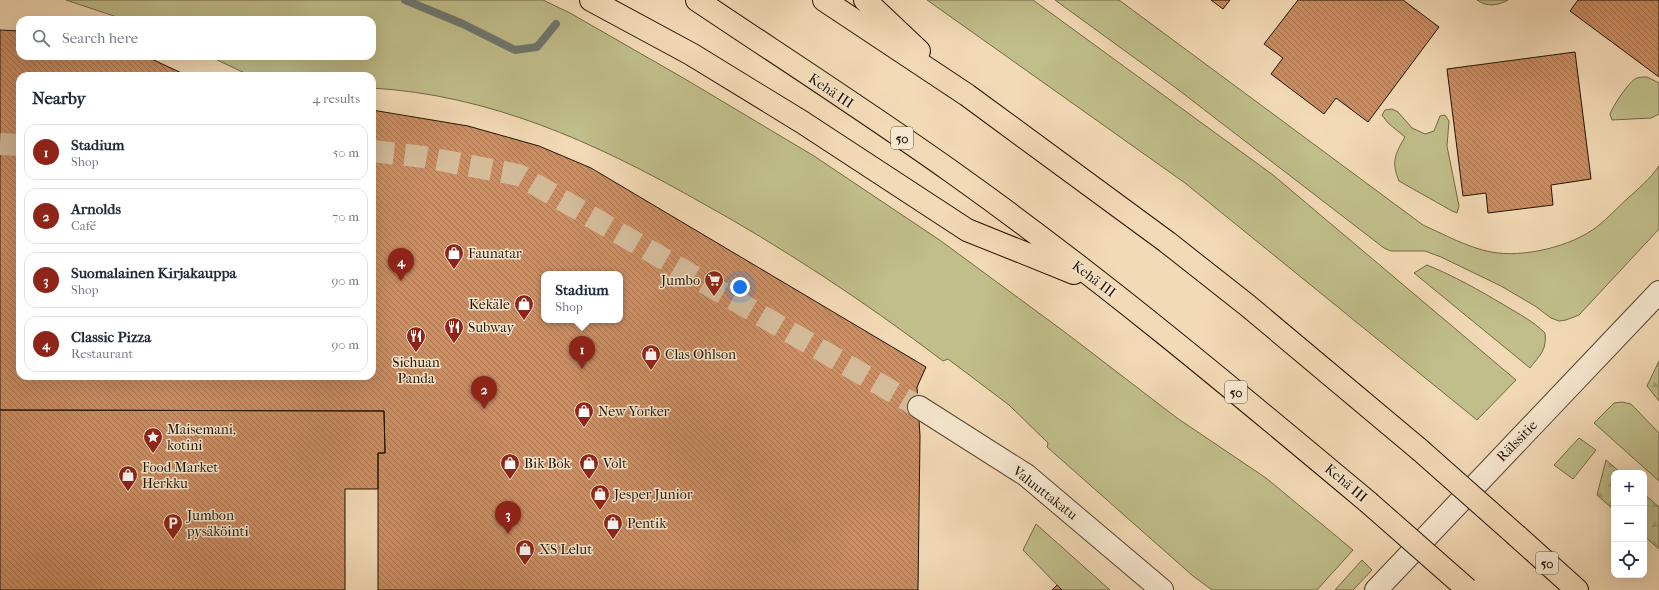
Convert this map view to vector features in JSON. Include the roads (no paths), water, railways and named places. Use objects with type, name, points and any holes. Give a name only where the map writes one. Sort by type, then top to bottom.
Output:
[{"type":"highway","points":[[591,0],[691,54],[802,122],[967,230],[1102,284]]},
{"type":"highway","name":"Kehä III","points":[[697,0],[952,172],[1102,284],[1225,382],[1368,502],[1467,590]]},
{"type":"highway","name":"50","points":[[824,0],[967,96],[1167,242],[1247,305],[1420,450],[1577,590]]},
{"type":"highway","points":[[865,0],[967,96]]},
{"type":"street","name":"Rälssitie","points":[[1376,590],[1659,292]]},
{"type":"street","name":"Valuuttakatu","points":[[919,407],[1026,475],[1162,590]]},
{"type":"waterway","points":[[405,0],[463,24],[515,50],[537,47],[556,24]]},
{"type":"tunnel","points":[[0,144],[16,145]]},
{"type":"tunnel","points":[[376,151],[424,157],[519,175],[919,407]]},
{"type":"place","name":"Faunatar","points":[[454,270]]},
{"type":"place","name":"Classic Pizza","points":[[401,281]]},
{"type":"place","name":"Jumbo","points":[[714,297]]},
{"type":"place","name":"Kekäle","points":[[524,321]]},
{"type":"place","name":"Subway","points":[[454,344]]},
{"type":"place","name":"Sichuan Panda","points":[[416,353]]},
{"type":"place","name":"Stadium","points":[[582,369]]},
{"type":"place","name":"Clas Ohlson","points":[[651,371]]},
{"type":"place","name":"Arnolds","points":[[484,409]]},
{"type":"place","name":"New Yorker","points":[[584,428]]},
{"type":"place","name":"Maisemani, kotini","points":[[153,454]]},
{"type":"place","name":"Bik Bok","points":[[510,480]]},
{"type":"place","name":"Volt","points":[[589,480]]},
{"type":"place","name":"Food Market Herkku","points":[[128,492]]},
{"type":"place","name":"Jesper Junior","points":[[600,511]]},
{"type":"place","name":"Suomalainen Kirjakauppa","points":[[508,534]]},
{"type":"place","name":"Jumbon pysäköinti","points":[[173,540]]},
{"type":"place","name":"Pentik","points":[[613,540]]},
{"type":"place","name":"XS Lelut","points":[[525,566]]}]
